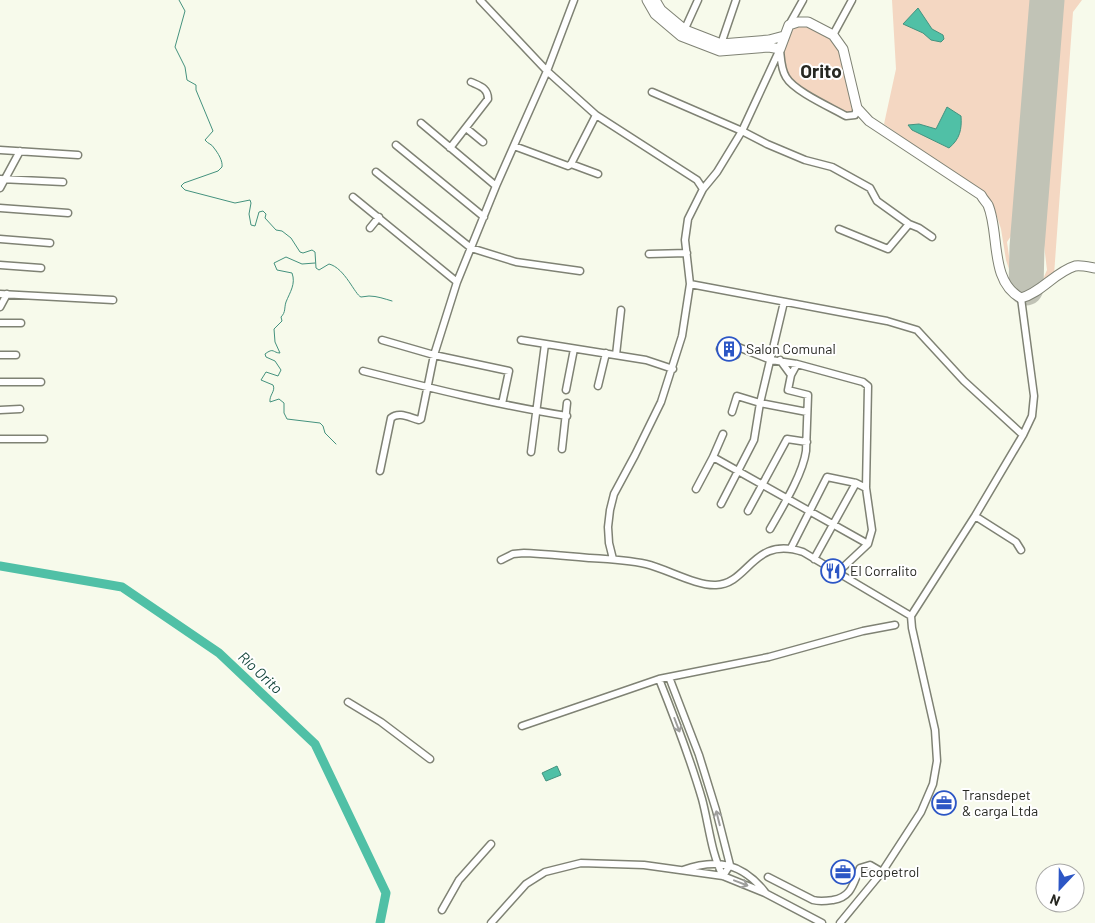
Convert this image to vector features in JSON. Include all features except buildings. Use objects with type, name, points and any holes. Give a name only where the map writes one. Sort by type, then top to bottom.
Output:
[{"type":"main road","points":[[647,0],[655,14],[683,33],[720,51],[769,47],[780,48],[790,26],[798,22],[808,22],[833,34],[843,49],[858,108],[869,121],[982,195],[988,206],[998,263],[1008,288],[1013,294],[1021,298],[1030,296],[1049,281],[1076,266],[1095,268]]},
{"type":"main road","points":[[655,0],[683,33],[721,44],[770,40],[784,36]]},
{"type":"street","points":[[480,0],[546,71],[596,115],[697,180],[703,189]]},
{"type":"street","points":[[380,471],[391,418],[401,415],[419,420],[421,418],[434,355],[457,282],[574,0]]},
{"type":"street","points":[[683,33],[698,0]]},
{"type":"street","points":[[721,44],[736,0]]},
{"type":"street","points":[[790,26],[803,0]]},
{"type":"street","points":[[833,34],[852,0]]},
{"type":"street","points":[[780,48],[781,67],[793,86],[846,116],[855,115],[858,108]]},
{"type":"street","points":[[613,559],[609,543],[608,526],[614,494],[661,402],[682,336],[690,284],[685,240],[688,219],[703,189],[717,172],[742,130],[780,48]]},
{"type":"street","points":[[450,148],[488,99],[488,93],[484,88],[472,82]]},
{"type":"street","points":[[652,92],[742,130],[767,144],[805,160],[832,167],[870,188],[877,201],[909,224],[932,237]]},
{"type":"street","points":[[571,164],[596,115]]},
{"type":"street","points":[[421,123],[496,186]]},
{"type":"street","points":[[466,128],[483,142]]},
{"type":"street","points":[[396,145],[484,217]]},
{"type":"street","points":[[514,146],[568,166],[571,164],[598,174]]},
{"type":"street","points":[[0,150],[78,155]]},
{"type":"street","points":[[0,188],[2,179],[20,152]]},
{"type":"street","points":[[376,172],[471,248],[516,262],[580,271]]},
{"type":"street","points":[[2,179],[63,182]]},
{"type":"street","points":[[353,197],[457,282]]},
{"type":"street","points":[[0,208],[68,213]]},
{"type":"street","points":[[370,228],[379,217]]},
{"type":"street","points":[[839,229],[888,249],[909,224]]},
{"type":"street","points":[[0,239],[50,243]]},
{"type":"street","points":[[649,254],[686,254]]},
{"type":"street","points":[[0,265],[40,268]]},
{"type":"street","points":[[690,284],[887,321],[917,330],[964,381],[1023,435]]},
{"type":"street","points":[[0,307],[3,294],[113,300]]},
{"type":"street","points":[[840,923],[882,872],[921,812],[933,784],[937,760],[935,730],[911,616],[975,516],[1023,435],[1032,416],[1034,396],[1021,298]]},
{"type":"street","points":[[721,504],[740,471],[754,440],[760,404],[784,302]]},
{"type":"street","points":[[616,355],[621,310]]},
{"type":"street","points":[[0,323],[21,323]]},
{"type":"street","points":[[382,340],[434,355],[509,371],[502,404]]},
{"type":"street","points":[[521,340],[646,360],[673,369]]},
{"type":"street","points":[[531,452],[545,344]]},
{"type":"street","points":[[720,349],[736,355],[738,347],[770,360],[797,364],[863,382],[868,386],[866,488],[872,530],[868,544],[837,573]]},
{"type":"street","points":[[566,390],[574,348]]},
{"type":"street","points":[[598,386],[606,353]]},
{"type":"street","points":[[0,355],[16,355]]},
{"type":"street","points":[[780,360],[791,375]]},
{"type":"street","points":[[770,529],[787,499],[805,459],[808,395],[788,390],[791,375],[797,364]]},
{"type":"street","points":[[363,371],[427,388],[566,416]]},
{"type":"street","points":[[0,382],[41,382]]},
{"type":"street","points":[[732,412],[738,396],[760,404],[807,412]]},
{"type":"street","points":[[562,449],[567,403]]},
{"type":"street","points":[[0,410],[20,409]]},
{"type":"street","points":[[696,489],[723,434]]},
{"type":"street","points":[[0,439],[44,439]]},
{"type":"street","points":[[748,511],[787,439],[807,442]]},
{"type":"street","points":[[713,457],[868,544]]},
{"type":"street","points":[[791,548],[827,477],[856,483],[866,488]]},
{"type":"street","points":[[814,558],[856,483]]},
{"type":"street","points":[[975,516],[1010,537],[1021,550]]},
{"type":"street","points":[[501,560],[513,554],[524,553],[613,559],[646,564],[697,582],[716,586],[727,583],[760,555],[773,550],[791,548],[814,558],[911,616]]},
{"type":"street","points":[[522,726],[659,679],[770,657],[863,631],[895,625]]},
{"type":"street","points":[[669,678],[699,755],[716,810],[730,865],[723,876]]},
{"type":"street","points":[[659,679],[691,759],[716,863],[723,876]]},
{"type":"street","points":[[348,702],[381,722],[430,759]]},
{"type":"street","points":[[691,759],[699,755]]},
{"type":"street","points":[[442,910],[460,880],[491,844]]},
{"type":"street","points":[[491,923],[526,884],[545,872],[581,863],[644,865],[723,876],[765,892],[822,923]]},
{"type":"street","points":[[682,870],[698,864],[716,863],[730,865],[756,881],[765,892]]},
{"type":"street","points":[[768,877],[819,902],[847,896],[860,868],[870,865],[882,872]]},
{"type":"shaded area","points":[[892,0],[1037,0],[1021,221],[1007,242],[1014,277],[1029,291],[1043,279],[1047,270],[1041,220],[1056,0],[1082,0],[1073,12],[1054,275],[1031,292],[1024,291],[1016,285],[1011,275],[1006,260],[1001,229],[992,201],[884,124],[896,69]],"holes":[[[918,8],[932,29],[943,35],[931,40],[910,18]],[[947,108],[961,116],[960,134],[949,148],[912,130],[909,125],[919,124],[936,129]]]},
{"type":"shaded area","points":[[812,23],[843,49],[855,115],[846,116],[793,86],[781,67],[784,36],[789,25]]},
{"type":"water","points":[[918,8],[932,29],[943,35],[944,39],[941,42],[931,40],[923,33],[903,24]]},
{"type":"water","points":[[947,107],[961,116],[960,134],[949,148],[912,130],[908,125],[919,124],[936,129]]},
{"type":"water","points":[[557,766],[561,775],[546,781],[542,773]]},
{"type":"waterway","points":[[179,0],[185,11],[175,47],[185,67],[187,80],[196,85],[196,90],[213,131],[205,140],[216,150],[222,165],[218,171],[184,183],[181,186],[185,190],[235,203],[250,200],[249,214],[251,225],[255,226],[259,212],[263,211],[266,214],[265,218],[276,230],[282,231],[291,238],[300,252],[312,250],[315,252],[316,268],[319,270],[329,264],[335,266],[361,297],[375,296],[392,301]]},
{"type":"waterway","points":[[315,263],[302,264],[286,257],[274,263],[277,270],[292,273],[293,284],[281,317],[282,321],[274,329],[275,342],[280,353],[272,351],[265,354],[266,357],[275,361],[281,370],[278,376],[266,372],[261,380],[273,385],[274,389],[270,402],[279,399],[284,403],[284,413],[287,419],[320,423],[325,433],[336,444]]},
{"type":"waterway","name":"Río Orito","points":[[0,566],[122,587],[219,653],[315,744],[386,893],[380,923]]},
{"type":"runway","points":[[1026,288],[1027,247],[1047,0]]},
{"type":"place","name":"Salon Comunal","points":[[729,349]]},
{"type":"place","name":"El Corralito","points":[[833,571]]},
{"type":"place","name":"Transdepet & carga Ltda","points":[[944,803]]},
{"type":"place","name":"Ecopetrol","points":[[843,872]]},
{"type":"district","name":"Orito","points":[[821,71]]}]
